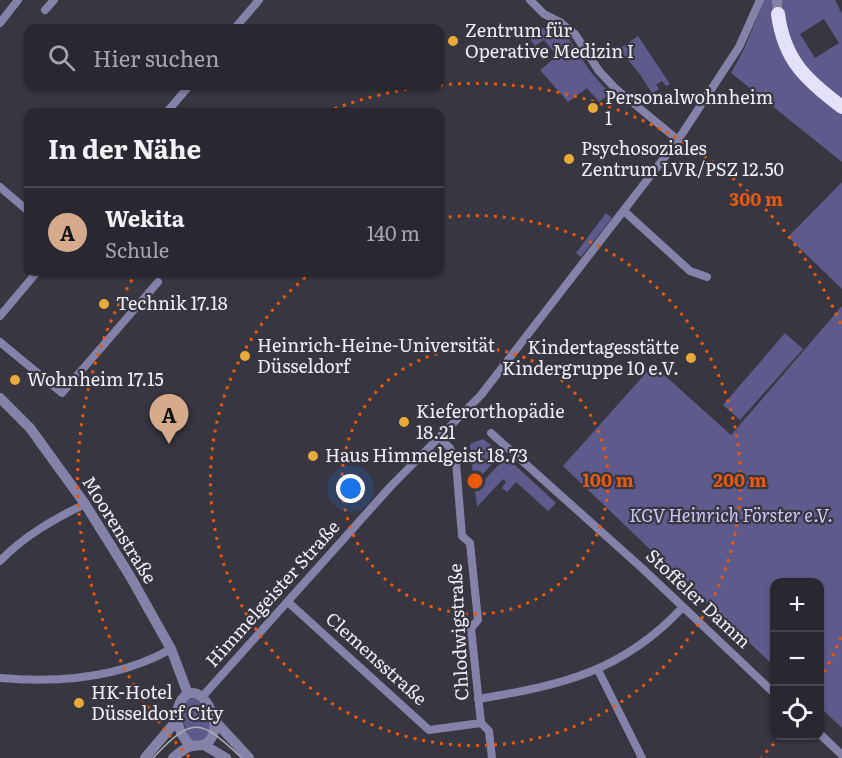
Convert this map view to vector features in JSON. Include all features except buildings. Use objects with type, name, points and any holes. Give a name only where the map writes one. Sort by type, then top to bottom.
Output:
[{"type":"highway","points":[[778,7],[783,40],[795,64],[806,78],[842,107]]},
{"type":"street","points":[[0,22],[18,0]]},
{"type":"street","points":[[45,10],[54,0]]},
{"type":"street","points":[[238,24],[259,0]]},
{"type":"street","points":[[530,0],[544,14],[560,22],[575,34],[599,71],[615,88],[678,140]]},
{"type":"street","name":"Himmelgeister Straße","points":[[202,697],[391,486],[481,395],[678,140],[739,47],[760,0]]},
{"type":"street","points":[[170,108],[186,90]]},
{"type":"street","points":[[0,187],[24,208]]},
{"type":"street","points":[[624,210],[690,271],[707,278]]},
{"type":"street","points":[[0,316],[33,276]]},
{"type":"street","points":[[0,342],[62,393],[158,282]]},
{"type":"street","name":"Moorenstraße","points":[[0,398],[10,405],[30,428],[85,504],[130,576],[171,649],[188,694]]},
{"type":"street","name":"Stoffeler Damm","points":[[491,432],[643,569],[770,689]]},
{"type":"street","name":"Chlodwigstraße","points":[[440,438],[453,454],[462,536],[470,543],[478,620],[471,628],[478,699],[481,723],[489,731],[492,758]]},
{"type":"street","points":[[0,561],[14,546],[32,533],[85,504]]},
{"type":"street","name":"Clemensstraße","points":[[288,603],[429,730],[481,723]]},
{"type":"street","points":[[478,699],[550,686],[597,670],[639,646],[682,608]]},
{"type":"street","points":[[0,678],[46,679],[102,674],[130,668],[171,649]]},
{"type":"street","points":[[597,670],[642,758]]},
{"type":"street","points":[[191,746],[177,720],[179,702],[188,694],[196,694],[202,697],[214,720],[249,758]]},
{"type":"street","points":[[146,758],[177,720]]},
{"type":"street","points":[[204,745],[213,733],[214,720]]},
{"type":"street","points":[[824,739],[842,755]]},
{"type":"street","points":[[173,758],[191,746],[204,745],[226,758]]},
{"type":"green space","points":[[764,0],[773,0],[779,40],[842,112],[842,162],[731,73],[744,49]]},
{"type":"green space","points":[[782,0],[835,0],[842,14],[842,102],[809,75],[785,33]],"holes":[[[824,19],[839,43],[815,58],[800,34]]]},
{"type":"green space","points":[[515,28],[556,28],[568,38],[590,71],[610,94],[599,102],[587,88],[568,102],[540,70],[557,56],[544,40],[535,46],[525,33],[522,35]]},
{"type":"green space","points":[[638,36],[670,84],[666,86],[662,81],[656,85],[659,89],[652,93],[619,49]]},
{"type":"green space","points":[[842,182],[842,289],[788,237]]},
{"type":"green space","points":[[606,213],[612,218],[581,257],[576,253]]},
{"type":"green space","name":"KGV Heinrich Förster e.V.","points":[[842,306],[842,728],[824,711],[824,578],[770,578],[770,662],[563,466],[653,365],[731,435]]},
{"type":"green space","points":[[785,333],[803,349],[740,420],[723,405]]},
{"type":"green space","points":[[483,439],[491,445],[492,464],[474,484],[470,445]]},
{"type":"green space","points":[[506,457],[556,503],[548,511],[516,482],[507,492],[502,488],[506,482],[503,479],[477,507],[475,490]]},
{"type":"green space","points":[[194,698],[203,704],[211,728],[206,739],[194,742],[189,738],[181,715],[187,700]]},
{"type":"tram line","points":[[153,758],[178,734],[198,727],[217,736],[242,758]]},
{"type":"place","name":"Zentrum für Operative Medizin I","points":[[453,41]]},
{"type":"place","name":"Personalwohnheim 1","points":[[593,108]]},
{"type":"place","name":"Psychosoziales Zentrum LVR/PSZ 12.50","points":[[569,159]]},
{"type":"place","name":"Technik 17.18","points":[[104,304]]},
{"type":"place","name":"Heinrich-Heine-Universität Düsseldorf","points":[[245,356]]},
{"type":"place","name":"Kindertagesstätte Kindergruppe 10 e.V.","points":[[691,358]]},
{"type":"place","name":"Wohnheim 17.15","points":[[15,380]]},
{"type":"place","name":"Kieferorthopädie 18.21","points":[[404,422]]},
{"type":"place","name":"Wekita","points":[[169,444]]},
{"type":"place","name":"Haus Himmelgeist 18.73","points":[[313,456]]},
{"type":"place","name":"HK-Hotel Düsseldorf City","points":[[79,703]]}]
